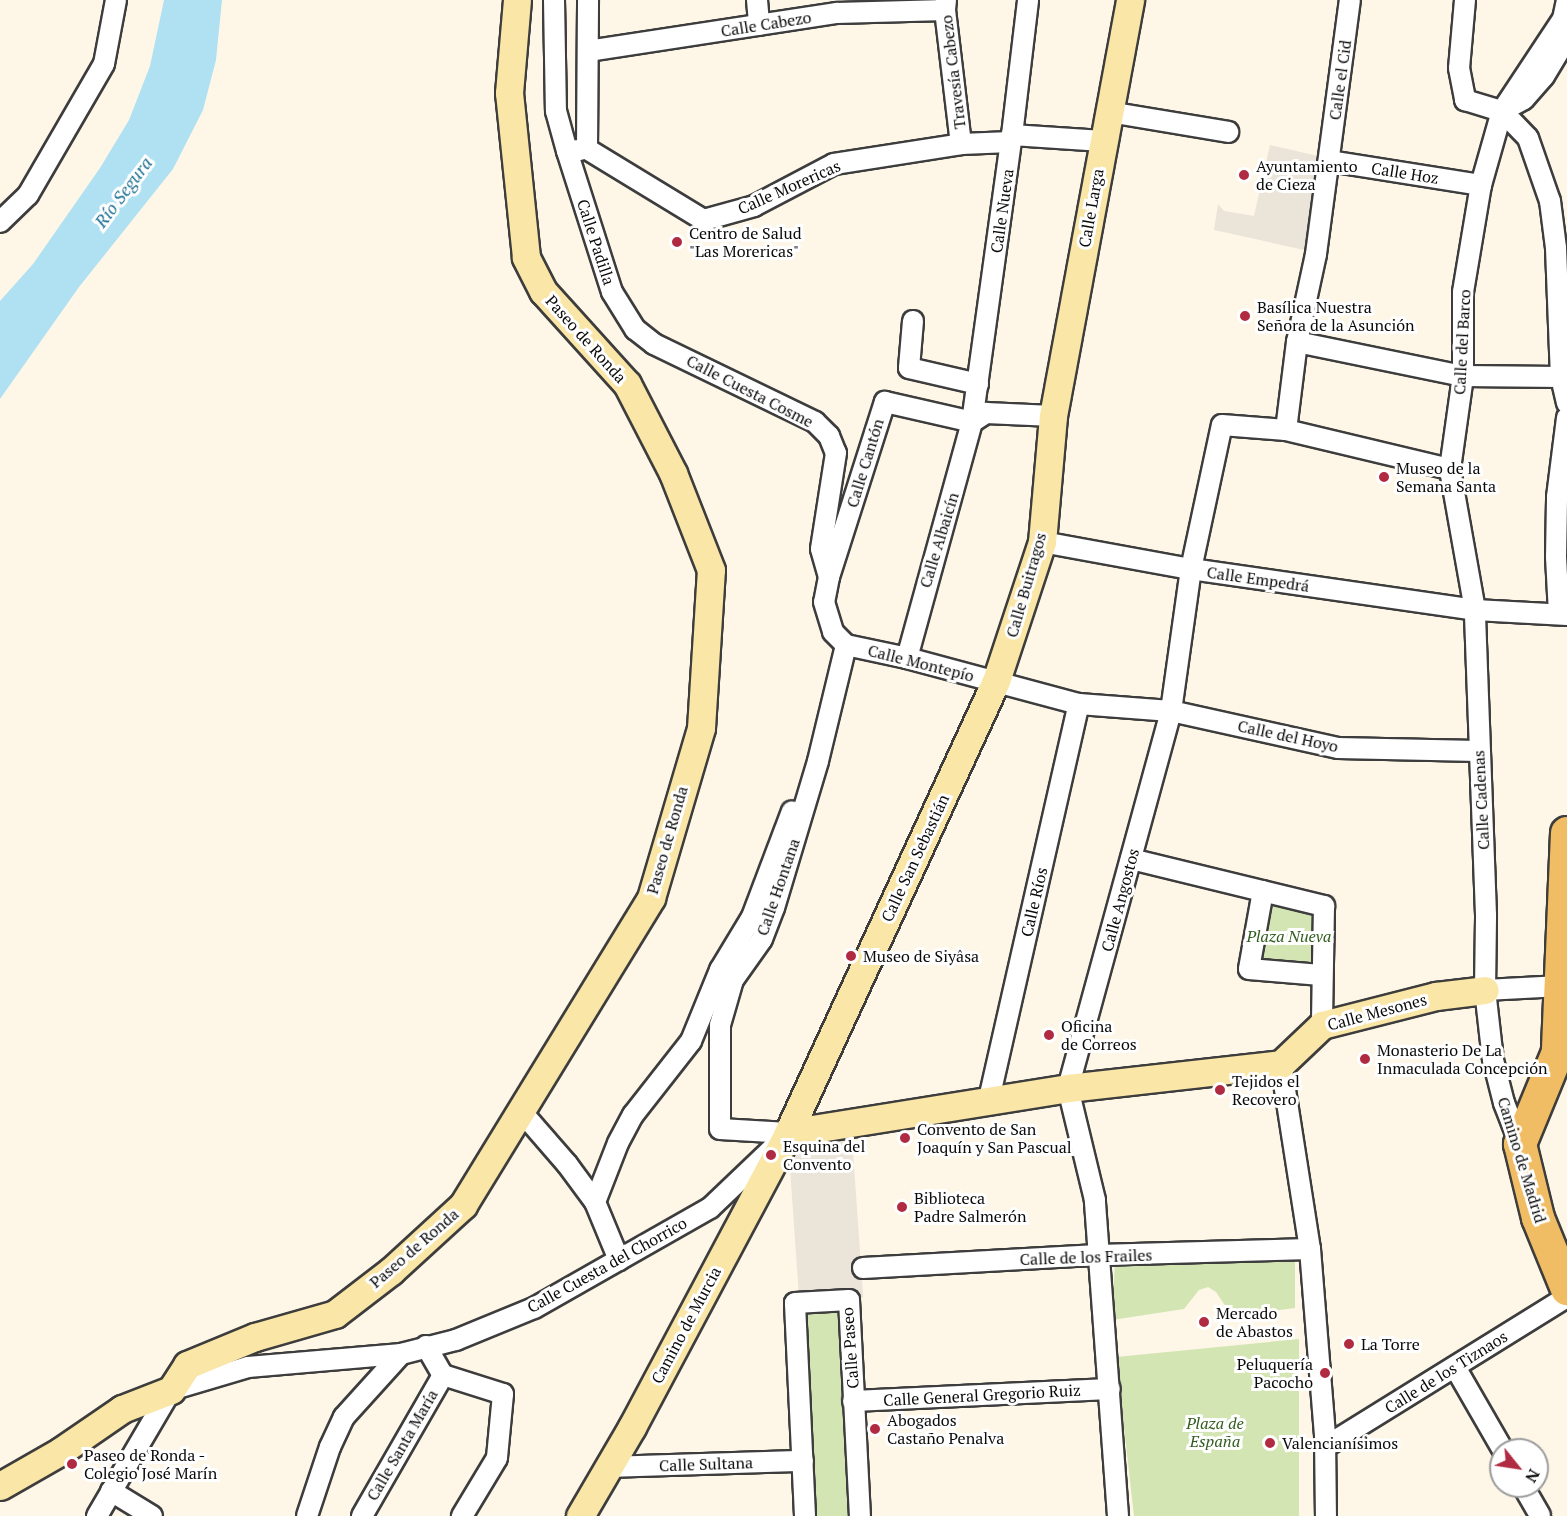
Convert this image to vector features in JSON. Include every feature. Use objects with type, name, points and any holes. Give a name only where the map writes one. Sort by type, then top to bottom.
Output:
[{"type":"main road","name":"Paseo de Ronda","points":[[171,1390],[187,1365],[255,1337],[336,1314],[392,1271],[463,1205],[651,898],[701,728],[711,570],[673,473],[627,384],[543,291],[526,257],[509,93],[517,0]]},
{"type":"main road","name":"Calle Larga","points":[[1053,416],[1130,0]]},
{"type":"main road","name":"Calle Buitragos","points":[[996,681],[1042,542],[1053,416]]},
{"type":"main road","name":"Calle San Sebastián","points":[[788,1133],[996,681]]},
{"type":"main road","points":[[1520,1144],[1559,1070],[1558,1052],[1564,980],[1567,833]]},
{"type":"main road","name":"Calle Mesones","points":[[1281,1064],[1322,1025],[1436,996],[1485,990]]},
{"type":"main road","points":[[788,1133],[989,1099],[1281,1064]]},
{"type":"main road","name":"Camino de Murcia","points":[[580,1516],[609,1467],[788,1133]]},
{"type":"main road","name":"Camino de Madrid","points":[[1520,1144],[1538,1218],[1567,1289]]},
{"type":"main road","points":[[0,1486],[61,1451],[122,1409],[171,1390]]},
{"type":"street","points":[[0,222],[28,195],[104,64],[116,0]]},
{"type":"street","name":"Calle Padilla","points":[[554,0],[556,111],[612,292],[635,328]]},
{"type":"street","points":[[567,151],[587,149],[588,0]]},
{"type":"street","points":[[757,0],[759,25]]},
{"type":"street","name":"Calle Nueva","points":[[972,422],[1012,139],[1028,0]]},
{"type":"street","name":"Calle el Cid","points":[[1286,430],[1297,342],[1308,298],[1329,161],[1350,0]]},
{"type":"street","points":[[1465,0],[1459,68],[1465,100],[1502,111],[1528,138],[1551,201],[1557,248],[1561,377],[1567,403]]},
{"type":"street","name":"Calle del Barco","points":[[1475,610],[1450,469],[1463,376],[1463,292],[1481,185],[1502,111],[1563,19],[1567,0]]},
{"type":"street","name":"Calle Cabezo","points":[[588,51],[837,13],[946,5]]},
{"type":"street","name":"Travesía Cabezo","points":[[946,5],[961,144]]},
{"type":"street","points":[[1502,111],[1524,99],[1544,75],[1567,38]]},
{"type":"street","points":[[1109,112],[1228,132]]},
{"type":"street","name":"Calle Morericas","points":[[587,149],[704,220],[754,206],[834,164],[961,144],[1012,139],[1103,141]]},
{"type":"street","name":"Calle Hoz","points":[[1329,161],[1481,185]]},
{"type":"street","points":[[913,321],[909,368],[978,384]]},
{"type":"street","name":"Calle Cuesta Cosme","points":[[635,328],[654,344],[815,422],[829,436],[836,453],[821,549],[830,577],[824,602],[833,632],[846,645]]},
{"type":"street","points":[[1297,342],[1463,376],[1561,377]]},
{"type":"street","name":"Calle Cantón","points":[[830,577],[885,402],[972,422]]},
{"type":"street","points":[[972,422],[986,413],[1053,416]]},
{"type":"street","points":[[1563,614],[1556,557],[1557,497],[1567,418]]},
{"type":"street","name":"Calle Albaicín","points":[[907,658],[972,422]]},
{"type":"street","name":"Calle Angostos","points":[[1068,1088],[1171,711],[1191,569],[1222,425],[1286,430]]},
{"type":"street","points":[[1286,430],[1450,469]]},
{"type":"street","name":"Calle Empedrá","points":[[1042,542],[1191,569],[1475,610],[1563,614]]},
{"type":"street","name":"Calle Cadenas","points":[[1475,610],[1478,751],[1486,915],[1485,990]]},
{"type":"street","name":"Calle Montepío","points":[[846,645],[907,658],[1079,704]]},
{"type":"street","name":"Calle Hontana","points":[[788,1133],[720,1129],[720,1025],[733,980],[762,939],[774,908],[818,761],[846,645]]},
{"type":"street","name":"Calle del Hoyo","points":[[1079,704],[1171,711],[1338,748],[1478,751]]},
{"type":"street","name":"Calle Ríos","points":[[989,1099],[1079,704]]},
{"type":"street","points":[[595,1202],[618,1143],[633,1114],[691,1041],[720,970],[752,917],[786,822],[818,761]]},
{"type":"street","points":[[1131,859],[1324,906],[1321,975],[1322,1025]]},
{"type":"street","points":[[1263,891],[1249,969],[1321,975]]},
{"type":"street","points":[[1485,990],[1564,980]]},
{"type":"street","name":"Camino de Madrid","points":[[1485,990],[1493,1060],[1504,1103],[1520,1144]]},
{"type":"street","points":[[1281,1064],[1310,1249],[1325,1447],[1326,1516]]},
{"type":"street","points":[[1068,1088],[1095,1200],[1118,1516]]},
{"type":"street","points":[[520,1110],[567,1164],[595,1202],[619,1260]]},
{"type":"street","name":"Calle Cuesta del Chorrico","points":[[171,1390],[248,1368],[401,1354],[456,1340],[534,1308],[710,1208],[788,1133]]},
{"type":"street","name":"Calle de los Frailes","points":[[862,1268],[1098,1255],[1310,1249]]},
{"type":"street","name":"Calle de los Tiznaos","points":[[1325,1447],[1567,1297]]},
{"type":"street","name":"Calle Paseo","points":[[805,1516],[795,1303],[849,1300],[860,1516]]},
{"type":"street","points":[[426,1346],[443,1375],[503,1394],[497,1458],[462,1516]]},
{"type":"street","points":[[307,1516],[330,1447],[344,1417],[401,1354]]},
{"type":"street","points":[[1455,1367],[1496,1438]]},
{"type":"street","name":"Calle Santa María","points":[[362,1516],[443,1375]]},
{"type":"street","name":"Calle General Gregorio Ruiz","points":[[853,1401],[1110,1389]]},
{"type":"street","points":[[97,1516],[171,1390]]},
{"type":"street","name":"Calle Sultana","points":[[609,1467],[803,1461]]},
{"type":"street","points":[[111,1491],[152,1516]]},
{"type":"street","points":[[1530,1498],[1540,1516]]},
{"type":"green space","name":"Plaza Nueva","points":[[1263,891],[1324,906],[1321,975],[1249,969]]},
{"type":"green space","points":[[1295,1250],[1295,1308],[1250,1314],[1228,1310],[1216,1292],[1208,1287],[1199,1290],[1184,1309],[1112,1320],[1115,1261]]},
{"type":"green space","points":[[849,1300],[860,1516],[806,1516],[795,1303]]},
{"type":"green space","name":"Plaza de España","points":[[1299,1339],[1299,1516],[1134,1516],[1116,1357]]},
{"type":"shaded area","points":[[1270,145],[1318,156],[1324,152],[1309,251],[1214,230],[1218,204],[1224,211],[1254,216]]},
{"type":"shaded area","points":[[851,1123],[863,1298],[799,1302],[787,1127]]},
{"type":"water","name":"Río Segura","points":[[164,0],[222,0],[216,60],[203,110],[173,169],[79,287],[0,399],[0,301],[33,264],[100,168],[129,120],[150,66]]},
{"type":"place","name":"Ayuntamiento de Cieza","points":[[1244,175]]},
{"type":"place","name":"Centro de Salud \"Las Morericas\"","points":[[677,242]]},
{"type":"place","name":"Basílica Nuestra Señora de la Asunción","points":[[1245,316]]},
{"type":"place","name":"Museo de la Semana Santa","points":[[1384,477]]},
{"type":"place","name":"Museo de Siyâsa","points":[[851,956]]},
{"type":"place","name":"Oficina de Correos","points":[[1049,1035]]},
{"type":"place","name":"Monasterio De La Inmaculada Concepción","points":[[1365,1059]]},
{"type":"place","name":"Tejidos el Recovero","points":[[1220,1090]]},
{"type":"place","name":"Convento de San Joaquín y San Pascual","points":[[905,1138]]},
{"type":"place","name":"Esquina del Convento","points":[[771,1155]]},
{"type":"place","name":"Biblioteca Padre Salmerón","points":[[902,1207]]},
{"type":"place","name":"Mercado de Abastos","points":[[1204,1322]]},
{"type":"place","name":"La Torre","points":[[1349,1344]]},
{"type":"place","name":"Peluquería Pacocho","points":[[1325,1373]]},
{"type":"place","name":"Abogados Castaño Penalva","points":[[875,1429]]},
{"type":"place","name":"Valencianísimos","points":[[1270,1443]]},
{"type":"place","name":"Paseo de Ronda - Colegio José Marín","points":[[72,1464]]}]
